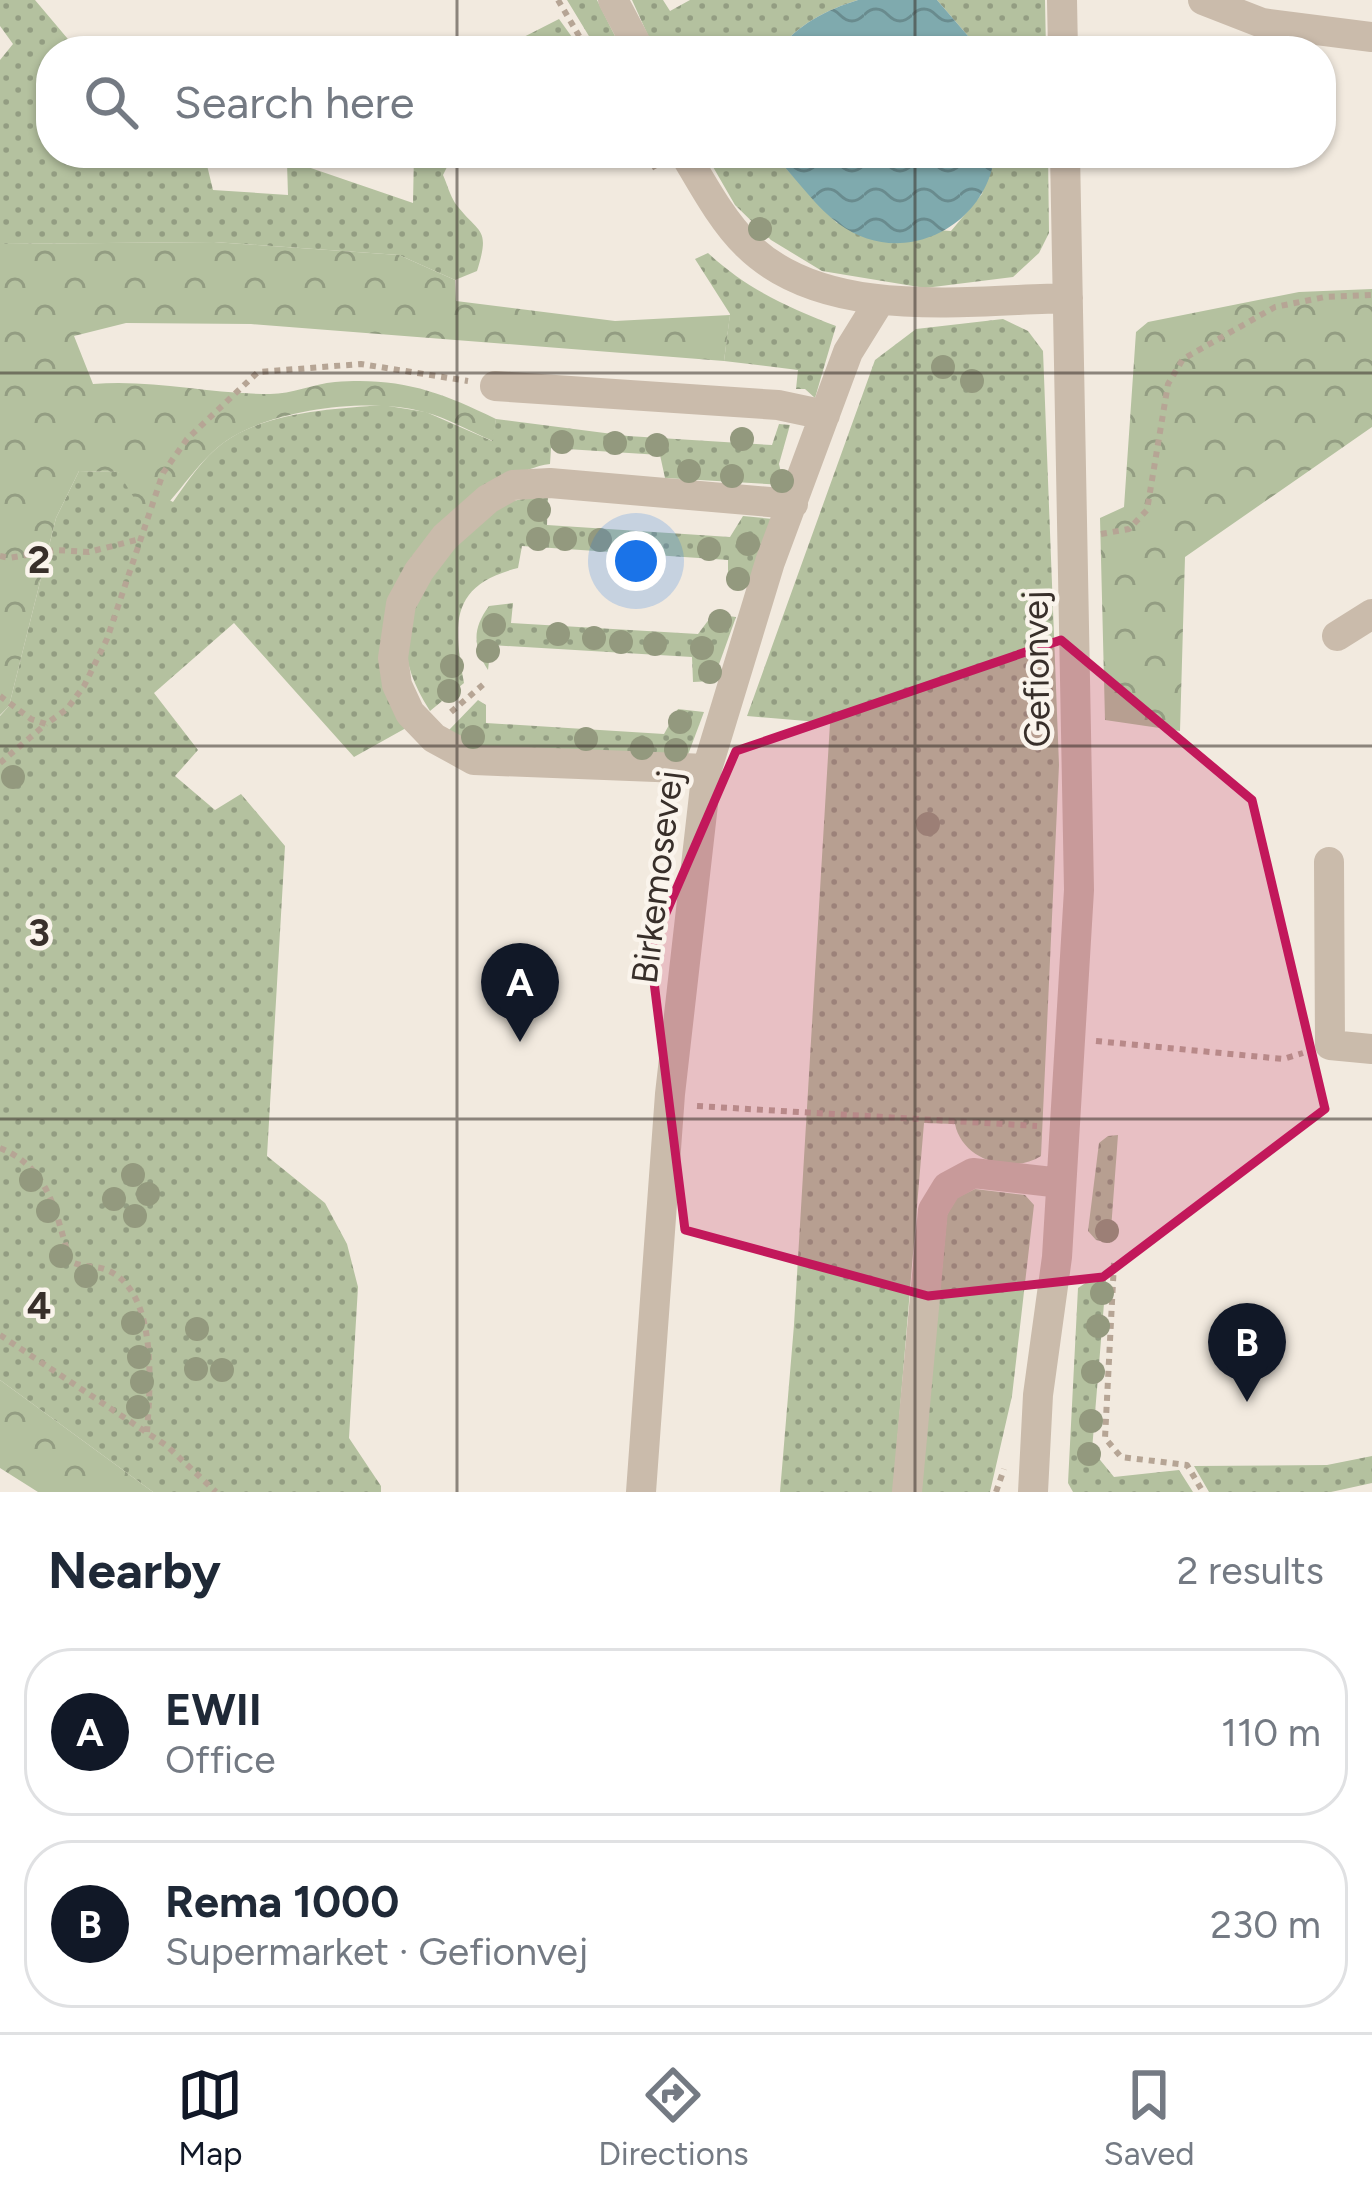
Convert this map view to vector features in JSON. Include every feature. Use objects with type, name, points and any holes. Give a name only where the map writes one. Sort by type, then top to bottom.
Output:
[{"type":"street","points":[[614,0],[632,36]]},
{"type":"street","points":[[1062,0],[1063,36]]},
{"type":"street","points":[[1203,0],[1262,23],[1372,37]]},
{"type":"street","points":[[694,168],[747,245],[787,274],[879,302],[1068,298]]},
{"type":"street","name":"Gefionvej","points":[[1033,1492],[1038,1395],[1057,1257],[1079,890],[1065,168]]},
{"type":"street","name":"Birkemosevej","points":[[641,1492],[670,1104],[707,769],[770,562],[848,352],[879,302]]},
{"type":"street","points":[[495,386],[778,405],[825,415]]},
{"type":"street","points":[[707,769],[474,760],[428,732],[410,712],[397,685],[393,658],[401,604],[445,537],[488,499],[513,485],[550,483],[793,504]]},
{"type":"street","points":[[1337,636],[1372,614]]},
{"type":"street","points":[[1329,862],[1330,1045],[1372,1049]]},
{"type":"street","points":[[907,1492],[933,1210],[947,1187],[974,1173],[1061,1183]]},
{"type":"path","points":[[559,0],[579,36]]},
{"type":"path","points":[[1073,539],[1129,530],[1147,510],[1168,384],[1183,359],[1276,307],[1325,297],[1372,295]]},
{"type":"path","points":[[0,763],[67,709],[84,686],[106,639],[163,473],[187,440],[258,372],[362,364],[495,386]]},
{"type":"path","points":[[0,556],[89,552],[140,538]]},
{"type":"path","points":[[428,732],[485,683]]},
{"type":"path","points":[[0,696],[46,724]]},
{"type":"path","points":[[1072,1039],[1283,1059],[1330,1045]]},
{"type":"path","points":[[670,1104],[1065,1128]]},
{"type":"path","points":[[0,1148],[40,1174],[49,1189],[70,1261],[106,1269],[122,1280],[137,1302],[147,1337],[151,1384],[147,1432]]},
{"type":"path","points":[[1114,1264],[1105,1438],[1121,1457],[1187,1465],[1203,1492]]},
{"type":"path","points":[[0,1335],[147,1432],[216,1492]]},
{"type":"highlighted area","points":[[1061,640],[1252,800],[1325,1109],[1103,1277],[928,1296],[685,1230],[650,950],[736,751]]},
{"type":"green space","points":[[0,0],[35,0],[65,36],[36,36],[36,168],[208,168],[213,190],[288,195],[287,168],[311,168],[413,203],[414,168],[446,168],[443,175],[455,203],[483,238],[477,271],[455,280],[399,255],[214,242],[0,244],[0,60],[13,44],[0,26]]},
{"type":"green space","points":[[567,0],[597,0],[615,36],[589,36]]},
{"type":"green space","points":[[632,0],[663,0],[670,11],[690,0],[858,0],[814,19],[791,36],[648,36]]},
{"type":"green space","points":[[937,0],[1045,0],[1046,36],[968,36]]},
{"type":"green space","points":[[559,19],[571,36],[526,36]]},
{"type":"green space","points":[[714,168],[786,168],[837,223],[951,231],[982,194],[990,168],[1048,168],[1049,233],[1039,253],[1013,277],[925,288],[822,271],[771,240],[735,205]]},
{"type":"green space","points":[[214,242],[399,255],[455,280],[456,301],[615,321],[730,315],[724,361],[251,324],[126,323],[74,336],[93,384],[270,394],[335,382],[399,384],[496,419],[493,441],[442,418],[402,408],[350,406],[295,414],[226,441],[149,522],[118,472],[79,471],[56,518],[9,706],[0,715],[0,244]]},
{"type":"green space","points":[[708,253],[768,296],[836,326],[815,398],[805,389],[796,389],[798,370],[724,361],[730,314],[695,259]]},
{"type":"green space","points":[[1372,289],[1372,427],[1185,557],[1180,731],[1105,720],[1100,518],[1124,507],[1136,332],[1148,322],[1299,292]]},
{"type":"green space","points":[[1003,319],[1028,331],[1043,351],[1059,765],[1041,1156],[1016,1164],[989,1161],[967,1147],[955,1124],[924,1123],[893,1492],[780,1492],[830,723],[747,716],[875,360],[916,329]]},
{"type":"green space","points":[[382,405],[426,412],[492,441],[496,419],[628,436],[772,445],[779,424],[790,425],[779,464],[784,485],[665,478],[660,455],[551,448],[550,464],[528,470],[487,496],[397,589],[406,728],[354,757],[234,623],[154,693],[198,750],[175,776],[215,810],[241,794],[285,846],[267,1156],[325,1203],[347,1244],[358,1287],[349,1438],[381,1492],[153,1492],[0,1380],[0,716],[9,706],[56,518],[79,471],[118,472],[173,502],[209,456],[240,433],[300,414]]},
{"type":"green space","points":[[548,496],[547,525],[730,537],[743,516],[773,519],[750,583],[728,582],[728,560],[522,546],[518,568],[496,575],[468,596],[458,625],[464,683],[430,711],[408,664],[406,642],[414,602],[440,563],[488,514],[514,501]]},
{"type":"green space","points":[[513,603],[511,623],[698,634],[713,614],[736,617],[713,681],[693,682],[692,657],[491,645],[488,670],[479,653],[477,630],[489,606]]},
{"type":"green space","points":[[478,700],[486,705],[486,723],[664,734],[678,709],[704,712],[686,760],[465,749],[449,730]]},
{"type":"green space","points":[[1118,1135],[1110,1243],[1096,1240],[1088,1231],[1099,1143]]},
{"type":"green space","points":[[975,1189],[1025,1195],[1034,1205],[1012,1396],[990,1492],[921,1492],[947,1215],[956,1198]]},
{"type":"green space","points":[[1106,1279],[1092,1450],[1114,1477],[1179,1470],[1193,1492],[1073,1492],[1068,1483],[1078,1288],[1090,1280]]},
{"type":"green space","points":[[0,1380],[153,1492],[38,1492],[0,1468]]},
{"type":"green space","points":[[1372,1456],[1372,1483],[1331,1492],[1209,1492],[1194,1466],[1327,1465]]},
{"type":"water","points":[[858,0],[937,0],[968,36],[791,36],[835,8]]},
{"type":"water","points":[[785,168],[992,168],[976,202],[958,221],[913,242],[863,237],[816,203]]},
{"type":"place","name":"EWII","points":[[520,1042]]},
{"type":"place","name":"Rema 1000","points":[[1247,1402]]}]
